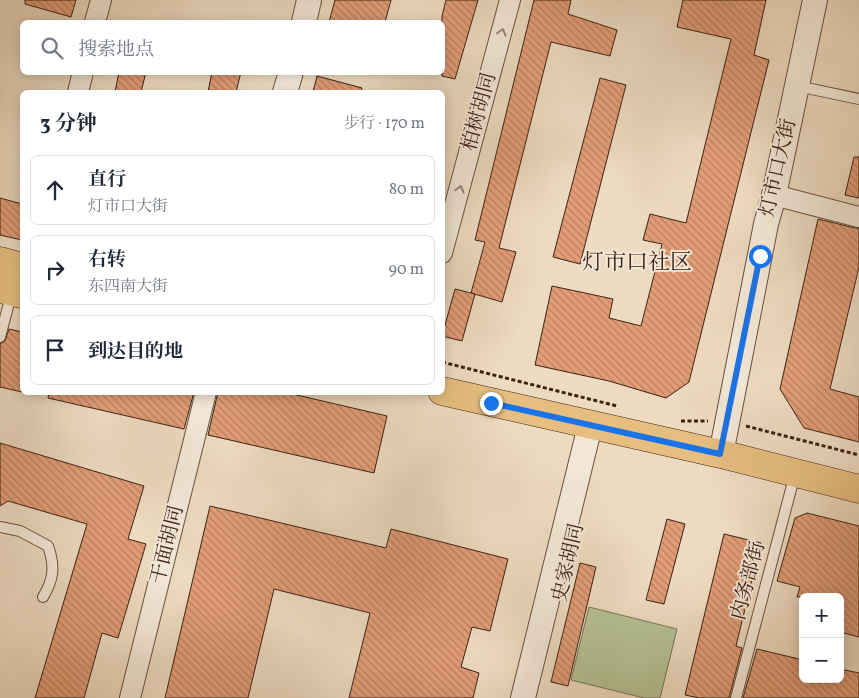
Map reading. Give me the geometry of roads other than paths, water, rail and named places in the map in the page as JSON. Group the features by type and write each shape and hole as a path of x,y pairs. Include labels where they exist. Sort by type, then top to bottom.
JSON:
{"main road":[{"path":"0,262 20,267"},
{"path":"445,393 720,454 859,489"}],"street":[{"path":"96,20 101,0"},
{"path":"304,20 309,0"},
{"name":"柏树胡同","path":"445,243 510,0"},
{"name":"灯市口大街","path":"720,454 766,224 774,195 815,0"},
{"path":"78,90 82,75"},
{"path":"286,90 289,75"},
{"path":"774,195 859,217"},
{"name":"干面胡同","path":"130,698 205,395"},
{"path":"523,698 596,427"},
{"name":"史家胡同","path":"537,698 596,427"}],"lane":[{"path":"797,86 859,99"},
{"path":"0,337 11,292"},
{"name":"内务部街","path":"736,698 795,473"},
{"path":"0,526 20,531 48,546 54,563 49,587 44,597"}],"district":[{"name":"灯市口社区","path":"637,263"}]}
